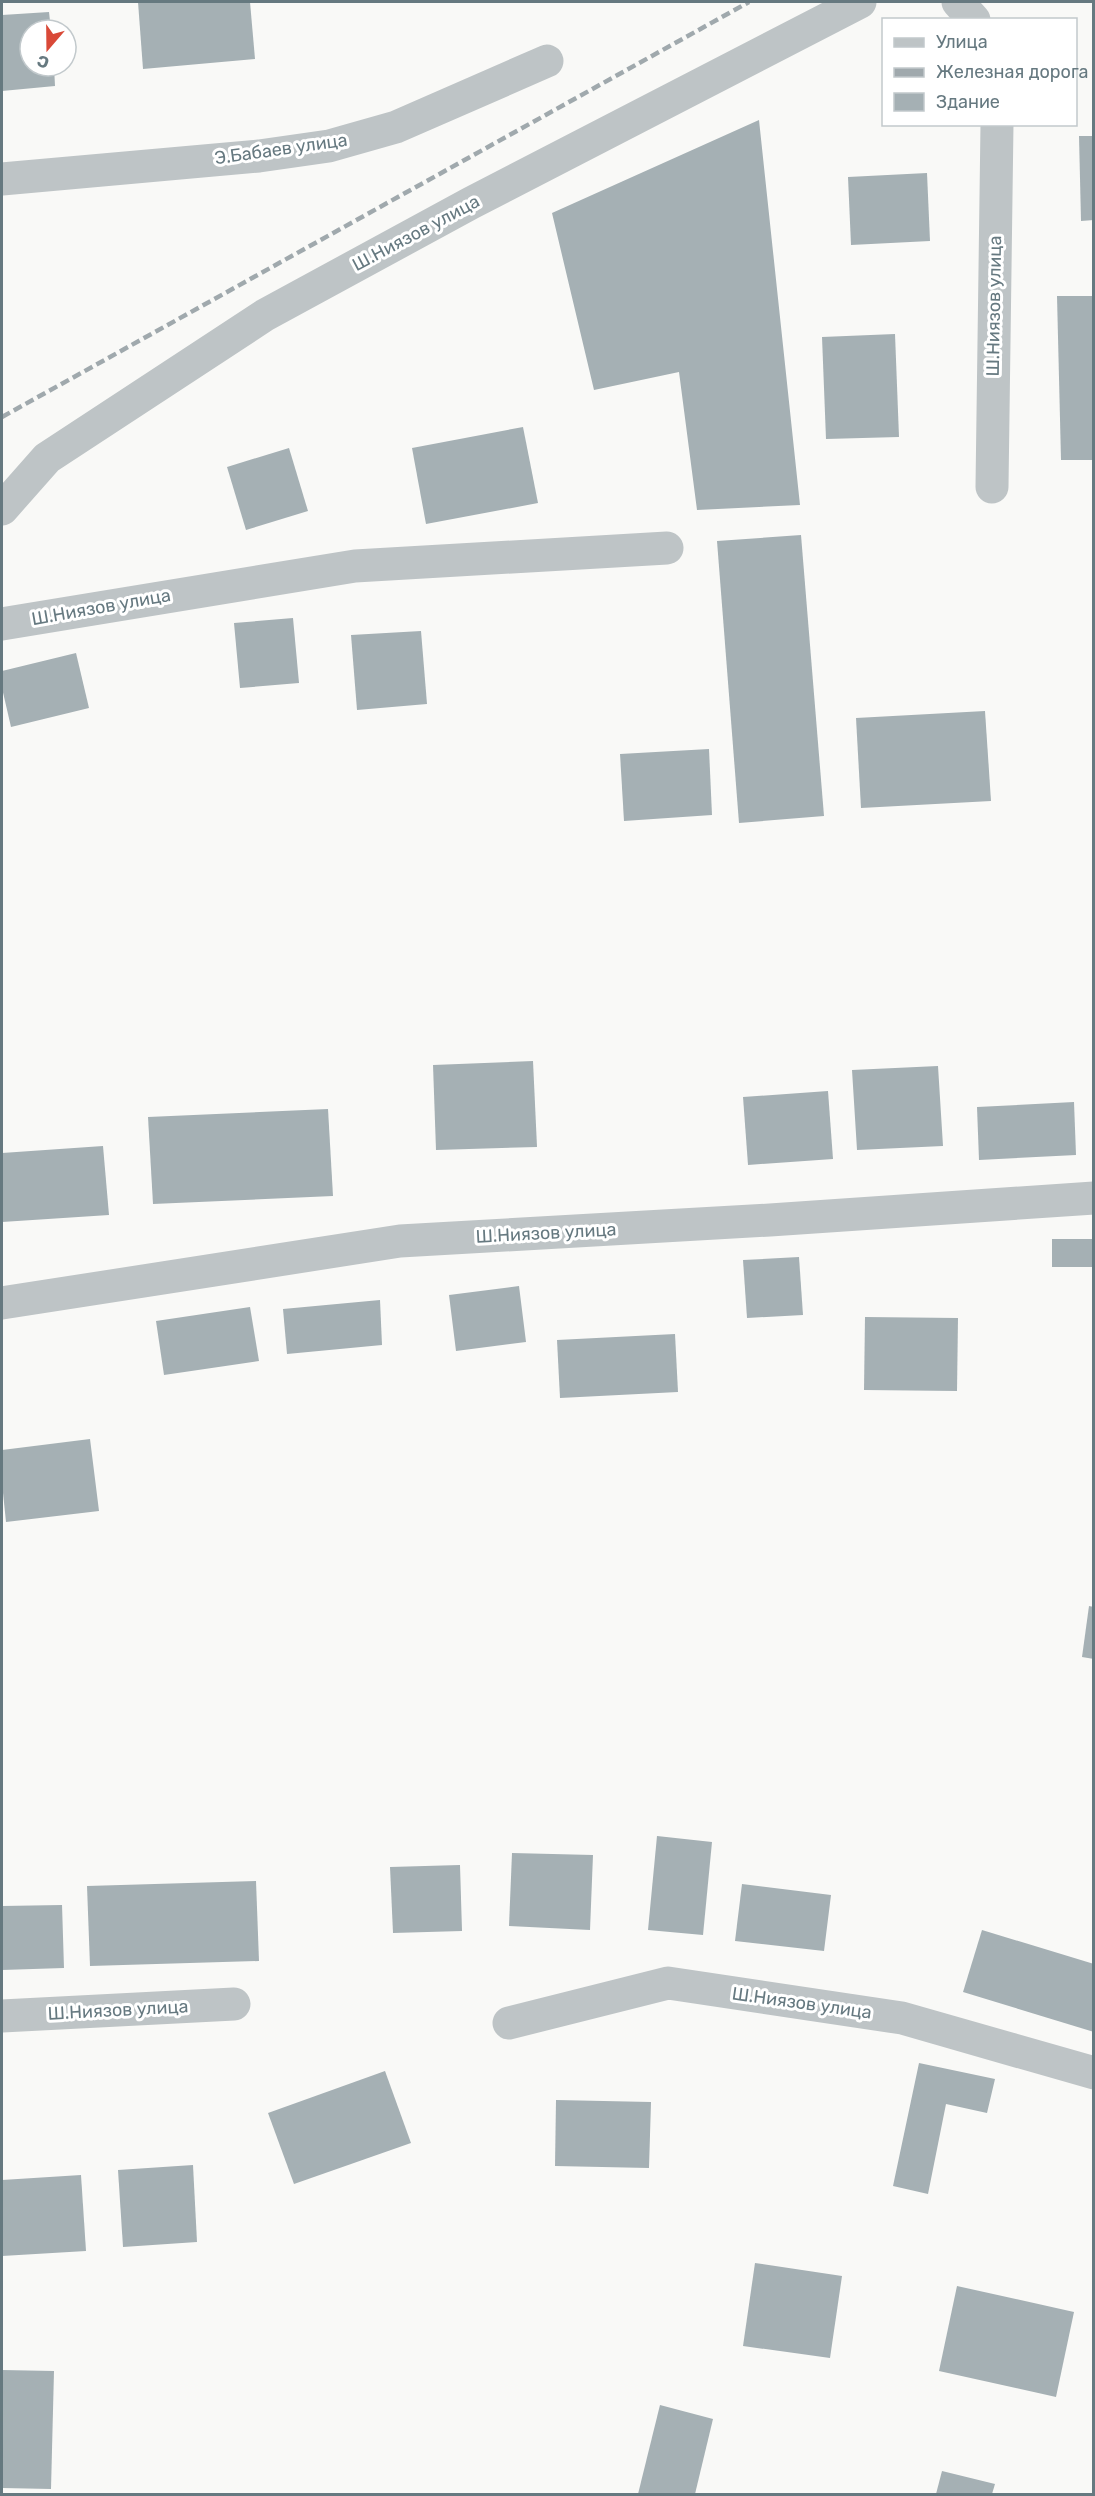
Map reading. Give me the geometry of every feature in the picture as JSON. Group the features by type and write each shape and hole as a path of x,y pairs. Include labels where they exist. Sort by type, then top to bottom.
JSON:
{"street":[{"name":"Ш.Ниязов улица","path":"2,510 47,458 265,315 471,203 860,2"},
{"path":"958,2 972,18"},
{"name":"Э.Бабаев улица","path":"2,179 259,156 329,146 396,127 547,61"},
{"name":"Ш.Ниязов улица","path":"992,487 997,126"},
{"name":"Ш.Ниязов улица","path":"2,624 355,566 667,548"},
{"name":"Ш.Ниязов улица","path":"2,1303 400,1241 770,1220 1094,1198"},
{"name":"Ш.Ниязов улица","path":"509,2023 668,1983 902,2018 1094,2073"},
{"name":"Ш.Ниязов улица","path":"2,2016 234,2004"}],"building":[{"path":"138,2 250,2 255,59 143,69"},
{"path":"49,12 50,18 18,18 18,78 55,78 55,86 2,91 2,15"},
{"path":"759,120 800,505 697,510 679,372 594,390 552,213"},
{"path":"1079,136 1094,136 1094,220 1081,221"},
{"path":"927,173 930,241 851,245 848,177"},
{"path":"1057,296 1094,296 1094,460 1061,460"},
{"path":"895,334 899,437 826,439 822,337"},
{"path":"523,427 538,503 426,524 412,448"},
{"path":"289,448 308,511 246,530 227,467"},
{"path":"801,535 824,816 739,823 717,541"},
{"path":"293,618 299,683 240,688 234,623"},
{"path":"421,631 427,704 357,710 351,635"},
{"path":"76,653 89,708 11,727 2,688 2,671"},
{"path":"985,711 991,801 861,808 856,718"},
{"path":"709,749 712,815 624,821 620,754"},
{"path":"533,1061 537,1147 436,1150 433,1065"},
{"path":"938,1066 943,1146 857,1150 852,1070"},
{"path":"828,1091 833,1159 748,1165 743,1097"},
{"path":"1074,1102 1076,1155 979,1160 977,1107"},
{"path":"328,1109 333,1196 153,1204 148,1117"},
{"path":"103,1146 109,1215 2,1222 2,1153"},
{"path":"1052,1239 1094,1239 1094,1267 1052,1267"},
{"path":"799,1257 803,1315 747,1318 743,1260"},
{"path":"519,1286 526,1342 456,1351 449,1295"},
{"path":"380,1300 382,1345 287,1354 283,1309"},
{"path":"250,1307 259,1361 164,1375 156,1321"},
{"path":"865,1317 958,1318 957,1391 864,1390"},
{"path":"675,1334 678,1392 560,1398 557,1340"},
{"path":"90,1439 99,1511 6,1522 2,1483 2,1450"},
{"path":"1089,1606 1094,1607 1094,1659 1082,1657"},
{"path":"657,1836 712,1842 703,1935 648,1930"},
{"path":"512,1853 593,1855 590,1930 509,1926"},
{"path":"460,1865 462,1931 393,1933 390,1867"},
{"path":"256,1881 259,1961 90,1966 87,1886"},
{"path":"742,1884 831,1895 824,1951 735,1941"},
{"path":"62,1905 64,1968 2,1970 2,1906"},
{"path":"982,1930 1094,1964 1094,2032 963,1992"},
{"path":"919,2063 995,2079 987,2113 946,2104 928,2194 893,2186"},
{"path":"385,2071 411,2143 294,2184 268,2113"},
{"path":"556,2100 651,2102 649,2168 555,2166"},
{"path":"193,2165 197,2242 123,2247 118,2170"},
{"path":"81,2175 86,2251 2,2256 2,2180"},
{"path":"755,2263 842,2276 830,2358 743,2346"},
{"path":"957,2286 1074,2312 1056,2397 939,2371"},
{"path":"2,2370 54,2371 51,2489 2,2488"},
{"path":"660,2405 713,2419 695,2494 638,2494"},
{"path":"942,2471 995,2484 992,2494 936,2494"}],"railway":[{"path":"2,417 749,2"}]}
